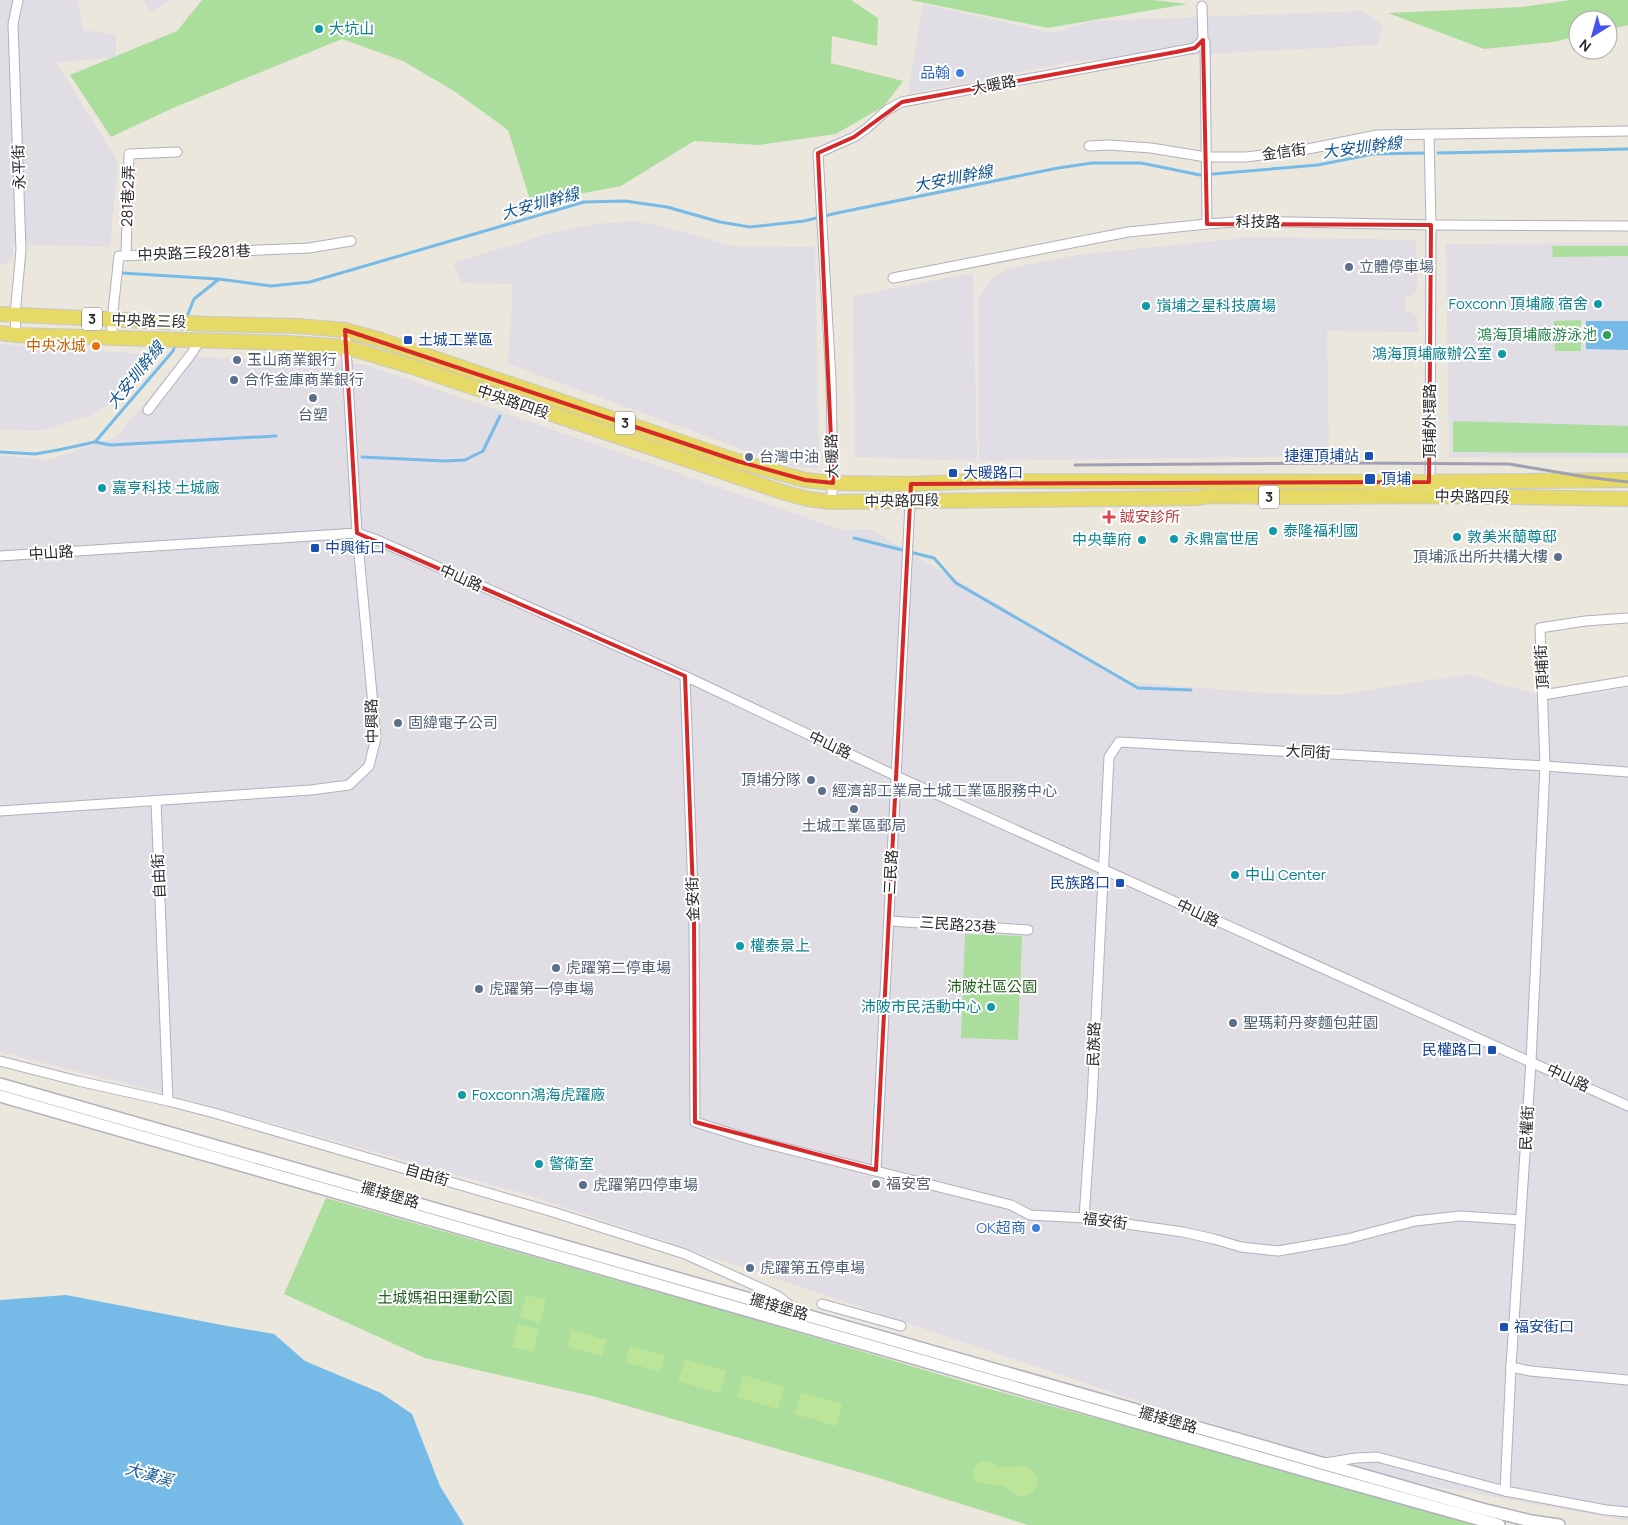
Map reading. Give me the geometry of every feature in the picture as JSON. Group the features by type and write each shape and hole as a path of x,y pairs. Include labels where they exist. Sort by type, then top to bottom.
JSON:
{"main road":[{"name":"中央路三段","path":"0,314 208,324"},
{"name":"中央路四段","path":"208,324 297,326 345,330 453,364 737,461 805,480 833,483 911,484 982,481 1429,482 1628,480"},
{"name":"中央路三段","path":"0,334 16,336 200,340"},
{"name":"中央路四段","path":"200,340 346,347 410,366 782,492 808,499 831,502 1199,498 1208,496 1302,498 1430,496 1628,499"}],"street":[{"name":"永平街","path":"16,336 15,315 21,250 13,24 18,0"},
{"path":"1202,6 1205,42 1208,224"},
{"name":"大暖路","path":"831,502 833,483 831,380 818,153 854,138 886,110 902,102 1176,52 1195,48 1204,40"},
{"name":"金信街","path":"1089,146 1109,145 1150,148 1206,157 1246,157 1303,150 1377,135 1628,131"},
{"name":"頂埔外環路","path":"1429,134 1431,225 1430,496"},
{"name":"281巷2弄","path":"126,255 129,154 177,152"},
{"name":"科技路","path":"893,278 1128,232 1247,221 1431,225 1628,226"},
{"name":"中央路三段281巷","path":"112,338 112,320 119,256 309,248 351,241"},
{"name":"中興路","path":"0,811 311,790 349,785 369,766 376,738 357,533 345,330"},
{"path":"148,410 200,340"},
{"name":"三民路","path":"876,1170 911,484"},
{"name":"中山路","path":"0,556 357,533 377,540 685,676 896,776 1628,1106"},
{"name":"頂埔街","path":"1545,766 1540,628 1586,621 1628,618"},
{"name":"金安街","path":"685,676 694,920 694,1122"},
{"path":"1543,695 1628,681"},
{"name":"大同街","path":"1103,869 1109,756 1119,742 1628,772"},
{"name":"民權街","path":"1505,1491 1531,1061 1545,766"},
{"name":"自由街","path":"156,801 168,1101"},
{"name":"民族路","path":"1084,1218 1092,1101 1103,869"},
{"name":"三民路23巷","path":"889,921 1028,930"},
{"name":"自由街","path":"0,1061 214,1113 553,1212 685,1254 778,1296 799,1313"},
{"name":"擺接堡路","path":"0,1084 1047,1386 1482,1509 1531,1521 1559,1525"},
{"name":"擺接堡路","path":"0,1096 1499,1525"},
{"name":"福安街","path":"694,1122 752,1140 1011,1204 1030,1214 1084,1218 1183,1232 1214,1238 1241,1247 1284,1251 1347,1239 1415,1221 1460,1216 1521,1220"},
{"path":"822,1304 901,1326"},
{"path":"1511,1367 1530,1372 1628,1380"},
{"path":"1320,1475 1324,1464 1356,1458 1377,1457 1505,1491 1606,1510 1628,1512"}],"highlighted area":[{"path":"1203,40 1207,224 1431,225 1429,482 911,484 876,1170 695,1122 694,920 685,676 357,533 345,330 737,461 805,480 833,483 818,153 854,137 902,102 1176,52 1195,48"}],"shaded area":[{"path":"0,0 78,0 83,30 116,35 116,58 56,62 118,162 110,247 13,245 13,261 0,265"},
{"path":"144,0 171,0 150,13"},
{"path":"923,4 1053,33 1092,21 1362,11 1383,25 1378,45 1076,61 908,94"},
{"path":"633,221 665,227 733,246 815,247 819,469 789,466 508,364 513,284 462,283 453,263 547,234 595,224"},
{"name":"嵿埔之星科技廣場","path":"1251,237 1416,240 1417,292 1412,296 1405,297 1405,311 1412,312 1417,316 1418,332 1327,331 1329,456 979,461 978,299 992,278 1006,269 1078,255"},
{"path":"1628,243 1628,458 1449,457 1446,244"},
{"path":"973,273 977,461 855,457 853,296"},
{"path":"0,344 145,354 108,405 89,416 40,431 0,430"},
{"path":"183,356 364,364 842,530 870,529 1130,682 1264,693 1339,695 1468,674 1551,699 1628,688 1628,1520 1406,1481 1150,1405 522,1193 179,1097 0,1052 0,455 48,460 116,438"}],"green space":[{"path":"202,0 851,0 878,18 877,46 832,36 831,63 903,81 884,106 836,134 759,145 694,141 621,186 531,203 508,130 454,91 403,61 342,39 173,108 111,137 70,75 177,31"},
{"path":"910,0 1153,0 1187,4 1048,28"},
{"path":"1571,0 1628,0 1628,25 1618,28 1618,10 1568,10 1568,38 1553,42 1484,49 1388,13 1523,7"},
{"path":"1552,246 1628,246 1628,256 1553,257"},
{"path":"1581,320 1581,351 1555,351 1554,321"},
{"path":"1453,421 1628,426 1628,453 1453,452"},
{"name":"沛陂社區公園","path":"965,934 1022,936 1018,1040 961,1038"},
{"name":"土城媽祖田運動公園","path":"326,1198 756,1320 975,1385 1485,1525 1028,1525 869,1475 596,1397 425,1358 284,1294"},
{"path":"526,1295 546,1300 540,1323 520,1317"},
{"path":"518,1324 539,1330 533,1352 512,1347"},
{"path":"572,1330 607,1340 602,1356 567,1346"},
{"path":"630,1346 665,1356 660,1372 625,1362"},
{"path":"685,1359 726,1371 720,1393 678,1381"},
{"path":"743,1375 784,1387 778,1409 737,1397"},
{"path":"801,1392 842,1404 836,1426 795,1414"},
{"path":"984,1461 1002,1467 1023,1466 1031,1469 1037,1477 1036,1488 1029,1494 1021,1496 1004,1486 976,1482 973,1478 973,1473 976,1465"}],"water":[{"name":"鴻海頂埔廠游泳池","path":"1586,321 1628,321 1628,350 1586,349"},
{"name":"大漢溪","path":"66,1295 274,1334 305,1361 381,1393 412,1414 440,1486 464,1525 0,1525 0,1300"}],"waterway":[{"name":"大安圳幹線","path":"1438,153 1628,149"},
{"name":"大安圳幹線","path":"1213,174 1318,165 1373,154 1425,153"},
{"name":"大安圳幹線","path":"186,319 194,299 219,279 271,286 310,282 584,202 625,201 667,207 720,222 750,227 804,221 1058,168 1092,163 1141,163 1200,175"},
{"path":"122,273 218,279"},
{"name":"大安圳幹線","path":"0,452 35,454 95,442 173,351 176,343"},
{"path":"362,457 445,461 465,460 483,451 500,416"},
{"path":"95,442 111,445 276,436"},
{"path":"854,538 934,558 956,583 1138,688 1191,690"}],"railway":[{"path":"1075,465 1509,464 1628,482"}],"place":[{"name":"大坑山","path":"319,29"},
{"name":"品翰","path":"960,73"},
{"name":"立體停車場","path":"1349,267"},
{"name":"Foxconn 頂埔廠 宿舍","path":"1598,304"},
{"name":"嵿埔之星科技廣場","path":"1146,306"},
{"name":"鴻海頂埔廠游泳池","path":"1607,335"},
{"name":"土城工業區","path":"408,340"},
{"name":"中央冰城","path":"96,346"},
{"name":"鴻海頂埔廠辦公室","path":"1502,354"},
{"name":"玉山商業銀行","path":"237,360"},
{"name":"合作金庫商業銀行","path":"234,380"},
{"name":"台塑","path":"313,398"},
{"name":"捷運頂埔站","path":"1369,456"},
{"name":"台灣中油","path":"749,457"},
{"name":"大暖路口","path":"953,473"},
{"name":"頂埔","path":"1370,479"},
{"name":"嘉亨科技 土城廠","path":"102,488"},
{"name":"誠安診所","path":"1109,517"},
{"name":"泰隆福利國","path":"1273,531"},
{"name":"敦美米蘭尊邸","path":"1457,537"},
{"name":"永鼎富世居","path":"1174,539"},
{"name":"中央華府","path":"1142,540"},
{"name":"中興街口","path":"315,548"},
{"name":"頂埔派出所共構大樓","path":"1558,557"},
{"name":"固緯電子公司","path":"398,723"},
{"name":"頂埔分隊","path":"811,780"},
{"name":"經濟部工業局土城工業區服務中心","path":"822,791"},
{"name":"土城工業區郵局","path":"854,809"},
{"name":"中山 Center","path":"1235,875"},
{"name":"民族路口","path":"1120,883"},
{"name":"權泰景上","path":"740,946"},
{"name":"虎躍第二停車場","path":"556,968"},
{"name":"虎躍第一停車場","path":"479,989"},
{"name":"沛陂市民活動中心","path":"991,1007"},
{"name":"聖瑪莉丹麥麵包莊園","path":"1233,1023"},
{"name":"民權路口","path":"1492,1050"},
{"name":"Foxconn鴻海虎躍廠","path":"462,1095"},
{"name":"警衛室","path":"539,1164"},
{"name":"福安宮","path":"876,1184"},
{"name":"虎躍第四停車場","path":"583,1185"},
{"name":"OK超商","path":"1036,1228"},
{"name":"虎躍第五停車場","path":"750,1268"},
{"name":"福安街口","path":"1504,1327"}]}
